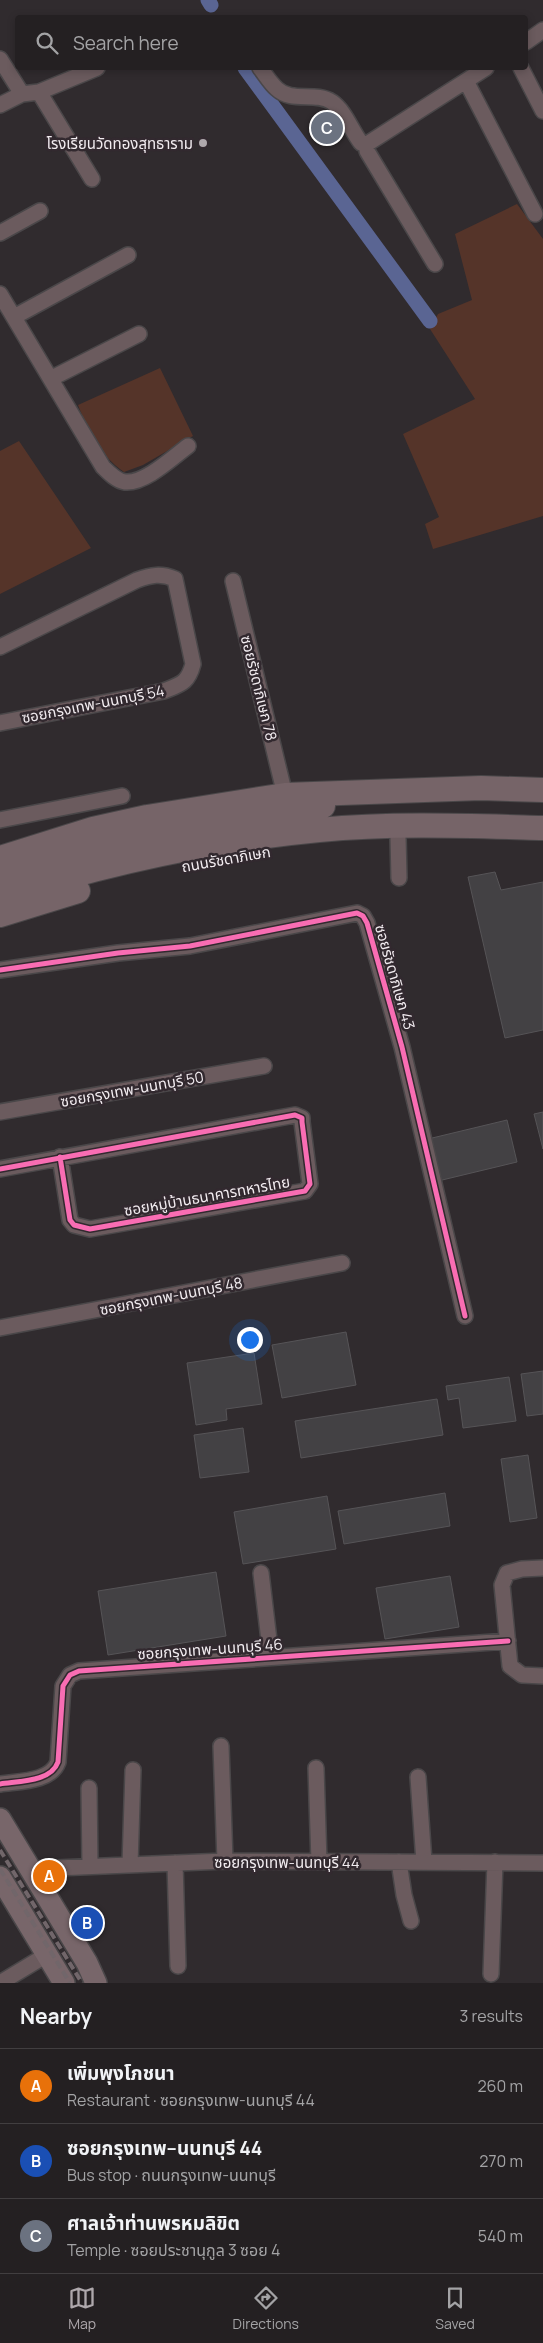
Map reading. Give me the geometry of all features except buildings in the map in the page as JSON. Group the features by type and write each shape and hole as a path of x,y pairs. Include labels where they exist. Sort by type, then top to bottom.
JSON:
{"main road":[{"name":"ถนนรัชดาภิเษก","path":"0,858 92,829 147,817 285,795 481,788 543,790"},
{"name":"ถนนรัชดาภิเษก","path":"0,897 89,872 190,839 378,792"},
{"name":"ถนนรัชดาภิเษก","path":"0,879 89,853 190,839 381,827 543,828"},
{"name":"ถนนรัชดาภิเษก","path":"0,915 70,893 200,862 285,849 398,838 456,827"},
{"path":"0,1819 32,1869 96,1983"},
{"path":"0,1878 64,1983"},
{"path":"36,1936 44,1922 51,1920 62,1921"}],"street":[{"path":"528,41 543,30"},
{"path":"0,59 22,94"},
{"path":"0,105 22,94 39,92 92,70"},
{"path":"262,70 278,90 291,96 322,98 332,102 340,110 360,143 367,144 483,70"},
{"path":"521,70 543,111"},
{"path":"466,80 535,214"},
{"path":"39,92 92,179"},
{"path":"367,144 367,151 435,264"},
{"path":"0,233 40,211"},
{"path":"14,317 128,255"},
{"path":"0,294 52,378 103,467 124,482 140,480 188,446"},
{"path":"52,378 139,334"},
{"name":"ซอยกรุงเทพ-นนทบุรี 54","path":"0,647 137,580 154,574 165,575 175,579 193,664 190,676 180,685 164,691 0,723"},
{"name":"ซอยรัชดาภิเษก 78","path":"233,581 285,795"},
{"path":"0,820 122,796"},
{"path":"398,838 399,878"},
{"name":"ซอยรัชดาภิเษก 43","path":"0,970 100,955 190,946 357,914 363,916 367,923 402,1047 465,1316"},
{"name":"ซอยกรุงเทพ-นนทบุรี 50","path":"0,1112 264,1066"},
{"name":"ซอยหมู่บ้านธนาคารทหารไทย","path":"0,1169 60,1157 295,1115 302,1118 310,1184 305,1191 90,1229 74,1225 70,1220 60,1157"},
{"name":"ซอยกรุงเทพ-นนทบุรี 48","path":"0,1328 342,1263"},
{"path":"543,1568 522,1569 508,1573 502,1585 510,1666 522,1675 543,1676"},
{"path":"261,1573 272,1657"},
{"name":"ซอยกรุงเทพ-นนทบุรี 46","path":"0,1784 46,1776 56,1769 62,1686 70,1675 79,1670 508,1641"},
{"path":"221,1746 224,1862"},
{"path":"316,1768 319,1862"},
{"path":"130,1865 133,1770"},
{"path":"418,1777 424,1862"},
{"path":"89,1788 90,1866"},
{"name":"ซอยกรุงเทพ-นนทบุรี 44","path":"32,1869 224,1862 543,1863"},
{"path":"399,1862 411,1921"},
{"path":"491,1974 495,1862"},
{"path":"175,1863 178,1966"},
{"path":"0,1983 48,1954"}],"shaded area":[{"path":"517,204 543,239 543,516 433,549 425,524 439,517 403,434 475,399 430,329 438,314 472,300 455,234"},
{"path":"160,368 193,436 143,465 124,472 108,458 96,443 78,405"},
{"path":"19,441 91,548 0,594 0,451"}],"waterway":[{"path":"208,0 211,5"},
{"path":"246,70 430,321"}],"railway":[{"path":"0,1850 82,1983"},
{"path":"0,1869 70,1983"}],"cycle path":[{"path":"0,970 118,953 190,946 357,913 363,916 367,923 402,1047 465,1316"},
{"path":"0,1169 295,1115 302,1118 310,1184 305,1191 90,1229 74,1225 70,1220 60,1157"},
{"path":"0,1784 42,1777 54,1769 58,1762 63,1686 70,1675 79,1671 508,1641"}],"place":[{"name":"ศาลเจ้าท่านพรหมลิขิต","path":"327,128"},
{"name":"โรงเรียนวัดทองสุทธาราม","path":"203,143"},
{"name":"เพิ่มพุงโภชนา","path":"49,1876"},
{"name":"ซอยกรุงเทพ–นนทบุรี 44","path":"87,1923"}]}
